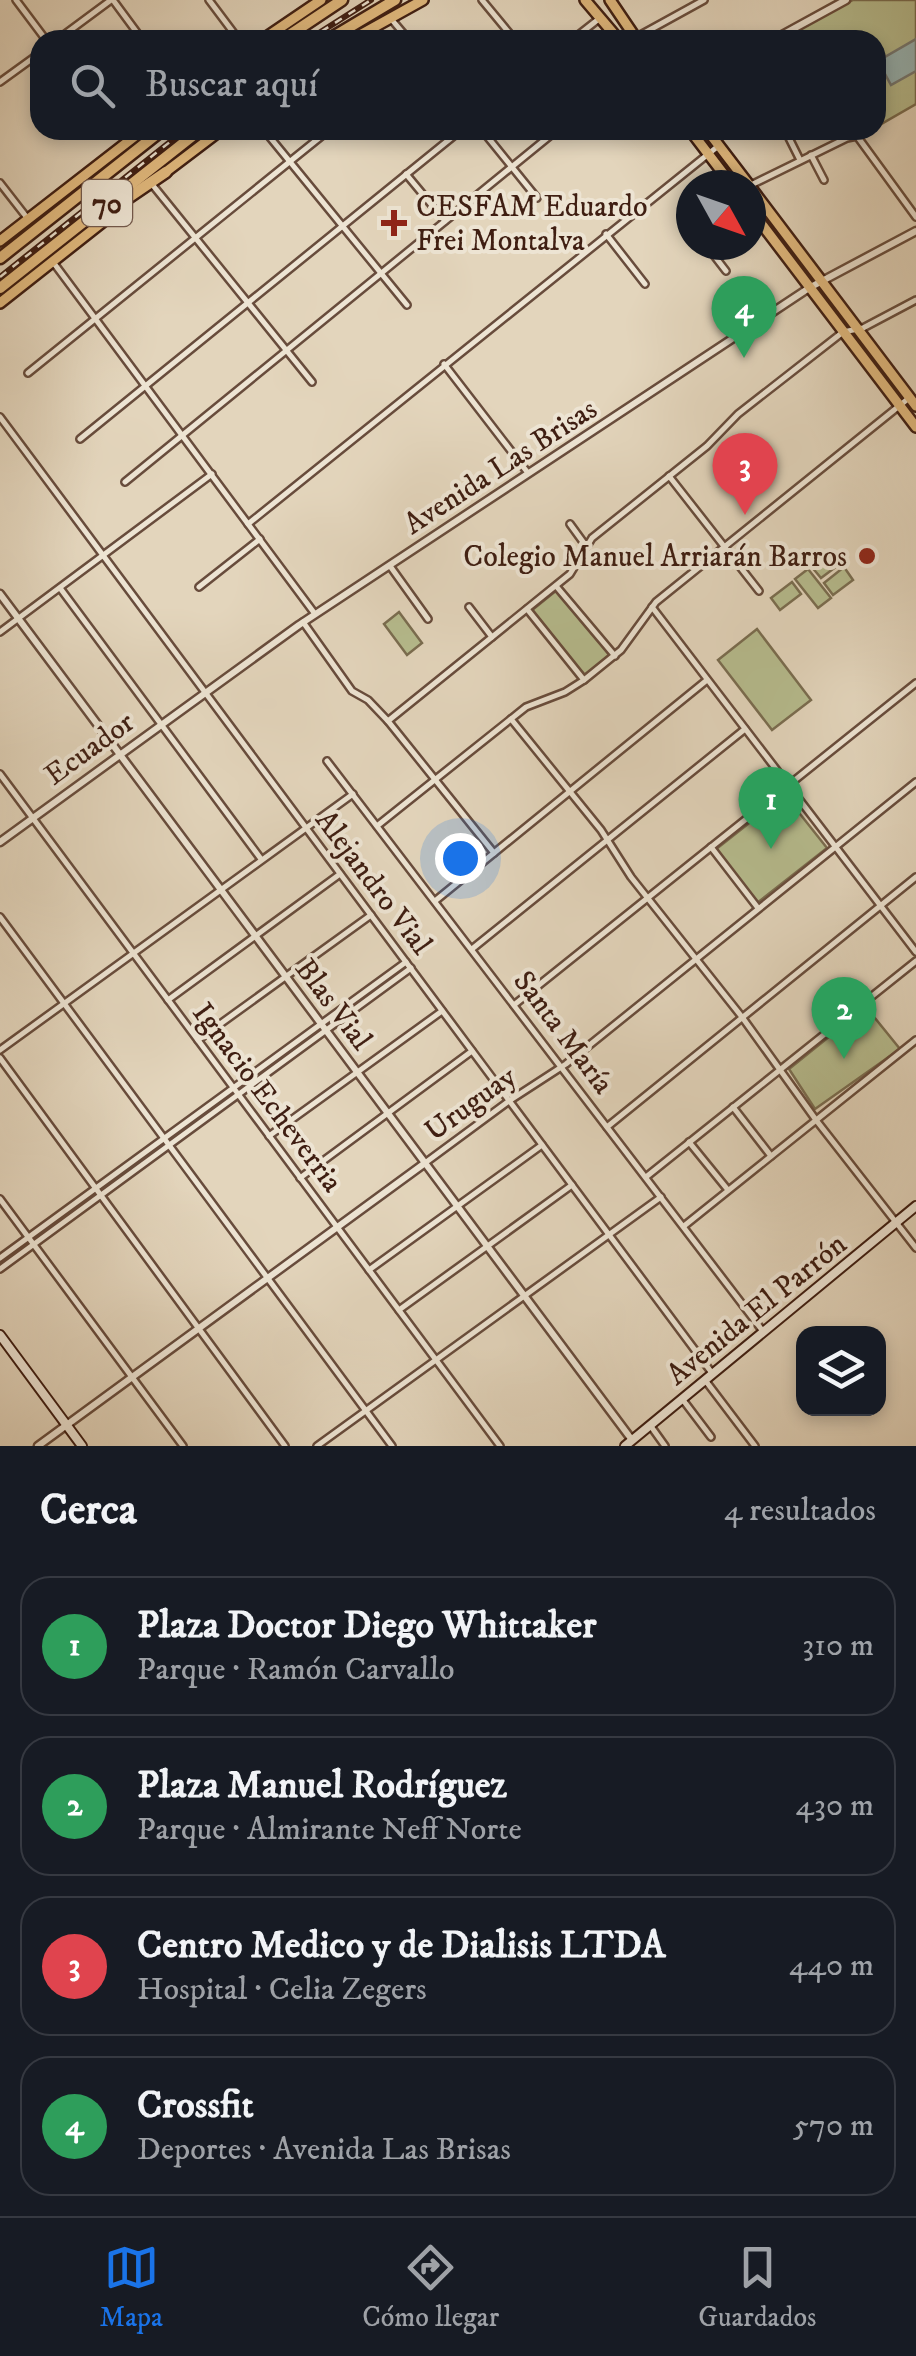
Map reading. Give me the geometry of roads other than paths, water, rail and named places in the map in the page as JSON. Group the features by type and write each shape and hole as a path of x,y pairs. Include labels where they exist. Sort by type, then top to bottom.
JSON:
{"highway":[{"path":"297,30 342,0"},
{"path":"345,30 395,0"},
{"name":"70","path":"0,258 149,140"},
{"name":"70","path":"0,288 187,140"},
{"path":"15,276 166,172"}],"main road":[{"path":"277,30 321,0"},
{"path":"369,30 422,0"},
{"path":"586,0 610,30"},
{"path":"610,0 630,30"},
{"path":"0,241 131,140"},
{"path":"0,303 207,140"},
{"path":"698,140 720,170"},
{"path":"714,140 738,170"},
{"path":"766,208 913,402"},
{"path":"766,234 916,427"},
{"name":"Avenida El Parrón","path":"628,1443 916,1206"},
{"path":"0,1335 82,1446"}],"street":[{"path":"16,0 38,30"},
{"path":"71,30 112,0 134,30"},
{"path":"209,0 231,30"},
{"path":"482,0 506,30"},
{"path":"652,30 704,0"},
{"path":"791,30 846,0"},
{"path":"390,18 400,30"},
{"path":"585,30 600,18"},
{"path":"0,82 30,60"},
{"path":"272,140 407,306"},
{"path":"28,374 317,140"},
{"path":"80,439 448,140"},
{"path":"490,140 536,198"},
{"path":"125,482 545,140"},
{"path":"790,140 800,160"},
{"path":"766,178 842,140"},
{"path":"862,140 916,217"},
{"path":"248,524 719,146"},
{"path":"812,155 824,180"},
{"path":"406,174 444,221"},
{"path":"0,182 28,220"},
{"path":"152,183 312,382"},
{"name":"Avenida Las Brisas","path":"204,691 809,288 916,230"},
{"path":"606,234 645,284"},
{"path":"717,260 726,272"},
{"path":"53,262 316,614"},
{"path":"388,721 556,586 577,566 586,546 707,446 738,414 843,332 859,330 916,300"},
{"path":"444,364 529,474"},
{"path":"378,826 511,718 531,704 565,692 615,656 652,606 899,406 913,402"},
{"name":"Alejandro Vial","path":"0,417 609,1235 755,1446"},
{"path":"0,632 212,474"},
{"path":"669,476 759,591"},
{"path":"570,524 586,546"},
{"path":"199,588 260,540"},
{"path":"390,566 428,619"},
{"path":"556,586 615,656"},
{"path":"60,588 261,859"},
{"name":"Blas Vial","path":"0,594 458,1206 628,1443"},
{"path":"652,606 916,952"},
{"path":"469,607 492,637"},
{"path":"527,609 584,680"},
{"path":"304,622 352,691 368,700 388,721 494,852"},
{"path":"435,901 707,680"},
{"path":"514,1005 913,685 916,696"},
{"name":"Ecuador","path":"0,842 204,691"},
{"path":"511,718 608,839 648,898 916,1248"},
{"path":"472,949 744,728"},
{"name":"Santa María","path":"327,760 764,1332"},
{"name":"Ignacio Echeverria","path":"0,774 500,1446"},
{"name":"Uruguay","path":"38,1446 509,1100 562,1067 916,782"},
{"path":"0,1050 353,794"},
{"path":"711,847 759,909"},
{"path":"168,1000 340,874"},
{"path":"607,1126 916,877"},
{"path":"198,1040 371,915"},
{"path":"0,917 392,1446"},
{"path":"646,1177 916,961"},
{"path":"0,1269 101,1195 233,1088 408,965"},
{"path":"269,1136 442,1010"},
{"path":"0,1258 96,1188 238,1094 323,1027"},
{"path":"684,1226 916,1040"},
{"path":"300,1178 472,1051"},
{"path":"0,1058 285,1446"},
{"path":"733,1108 772,1156"},
{"path":"689,1142 728,1190"},
{"path":"369,1270 542,1145"},
{"path":"399,1310 572,1185"},
{"path":"317,1446 661,1197"},
{"path":"0,1199 184,1446"},
{"path":"682,1399 711,1437"},
{"path":"650,1426 665,1446"}],"water":[{"path":"916,39 916,71 891,85 886,76 886,56"}],"railway":[{"path":"324,30 371,0"},
{"path":"0,277 172,140"}],"place":[{"name":"CESFAM Eduardo Frei Montalva","path":"394,223"},
{"name":"Crossfit","path":"744,358"},
{"name":"Centro Medico y de Dialisis LTDA","path":"745,515"},
{"name":"Colegio Manuel Arriarán Barros","path":"867,556"},
{"name":"Plaza Doctor Diego Whittaker","path":"771,849"},
{"name":"Plaza Manuel Rodríguez","path":"844,1059"}]}
